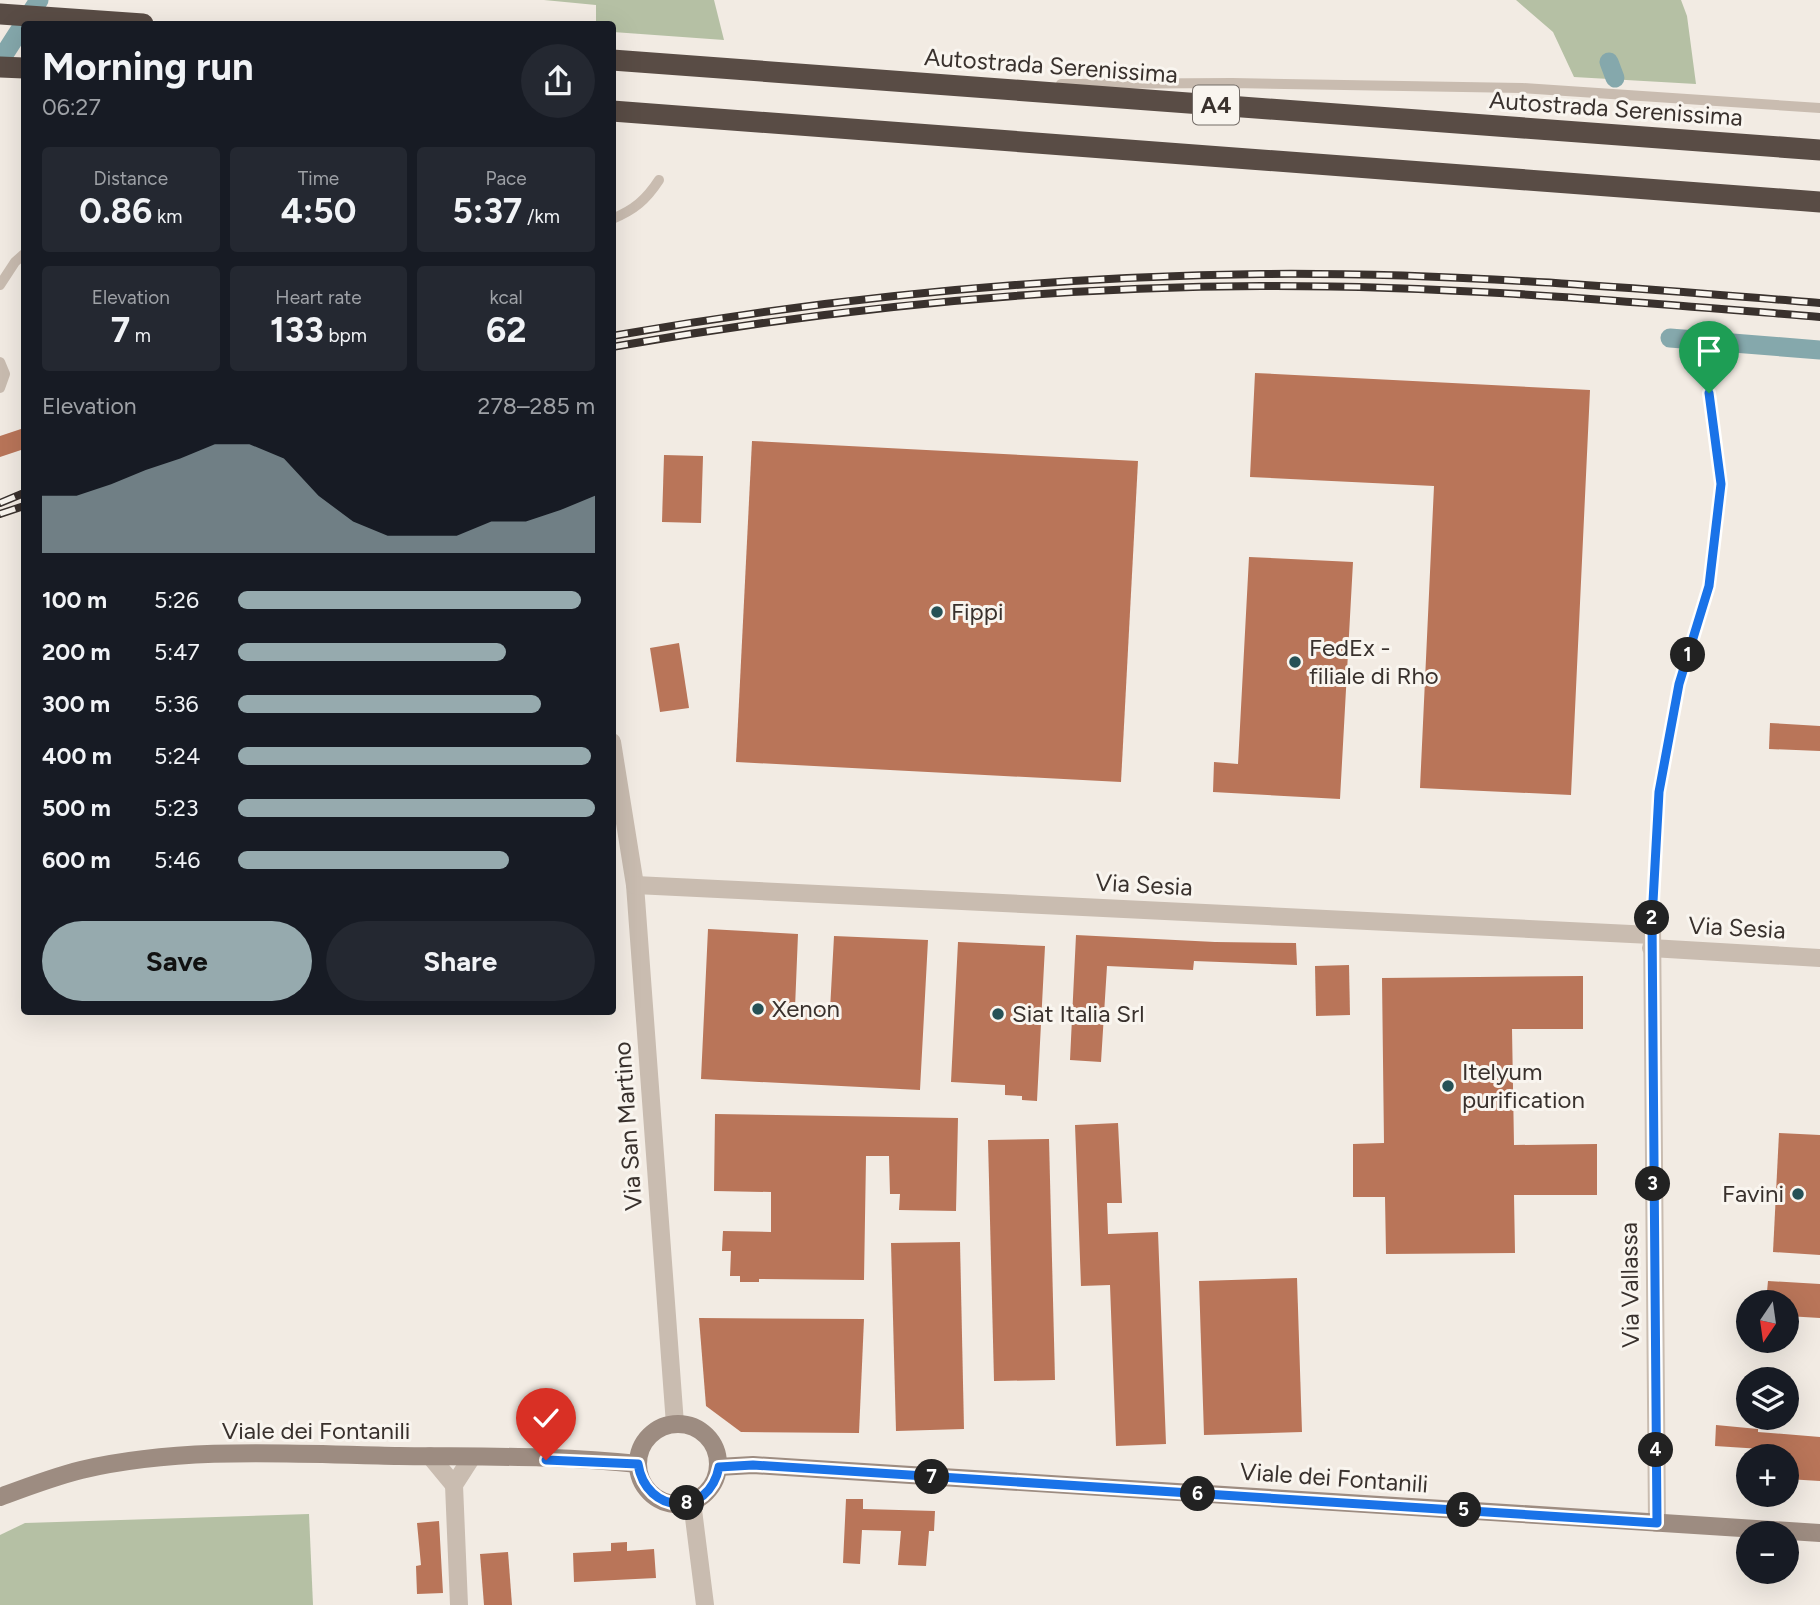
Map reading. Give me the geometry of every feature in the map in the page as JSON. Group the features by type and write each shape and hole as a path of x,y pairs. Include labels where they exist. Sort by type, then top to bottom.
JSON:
{"highway":[{"path":"0,14 102,21"},
{"name":"Autostrada Serenissima","path":"616,60 1820,150"},
{"path":"0,67 21,68"},
{"name":"A4","path":"616,111 1820,202"}],"main road":[{"path":"675,1424 687,1425 707,1435 713,1444 719,1467 713,1485 692,1502 670,1503 660,1500 644,1485 638,1464 640,1451 647,1438 664,1426 675,1424"},
{"name":"Viale dei Fontanili","path":"0,1497 80,1470 190,1454 430,1456 638,1464"},
{"name":"Viale dei Fontanili","path":"719,1467 753,1465 1820,1533"}],"street":[{"name":"Via San Martino","path":"616,767 635,885 675,1424"},
{"name":"Via Sesia","path":"635,885 1651,934 1820,958"},
{"name":"Via Vallassa","path":"1651,934 1657,1523"},
{"path":"430,1456 454,1485"},
{"path":"459,1605 454,1485 471,1457"},
{"path":"692,1502 705,1605"}],"lane":[{"path":"947,84 1232,83 1522,88 1820,108"},
{"path":"616,217 632,211 643,202 659,180"},
{"path":"0,285 21,257"},
{"path":"0,362 5,374 0,388"},
{"path":"1651,934 1659,792 1679,684 1709,586 1721,484 1709,393"}],"green space":[{"path":"544,0 714,0 724,40 616,32 616,21 596,21 596,5"},
{"path":"1516,0 1681,0 1687,16 1696,84 1574,77 1553,32"},
{"path":"309,1514 313,1605 0,1605 0,1535 25,1523"}],"building":[{"path":"1255,373 1590,390 1571,795 1420,788 1434,486 1250,477"},
{"path":"21,429 21,450 0,457 0,436"},
{"name":"Fippi","path":"752,441 1138,461 1121,782 736,762"},
{"path":"664,455 703,456 701,523 662,522"},
{"name":"FedEx - filiale di Rho","path":"1249,557 1353,562 1340,799 1213,792 1214,762 1238,764"},
{"path":"679,643 689,708 660,712 650,648"},
{"path":"1770,723 1820,726 1820,751 1769,749"},
{"name":"Xenon","path":"708,929 798,934 795,1008 830,1010 834,936 928,940 920,1090 701,1079"},
{"path":"1076,935 1296,943 1297,965 1194,961 1193,970 1107,966 1101,1062 1070,1060"},
{"name":"Siat Italia Srl","path":"958,942 1045,946 1037,1101 1022,1100 1022,1096 1005,1095 1005,1085 951,1082"},
{"path":"1349,965 1350,1015 1316,1016 1315,966"},
{"name":"Itelyum purification","path":"1583,976 1583,1029 1512,1029 1514,1145 1597,1144 1597,1195 1514,1195 1515,1253 1386,1254 1385,1197 1353,1197 1353,1144 1384,1143 1382,978"},
{"path":"715,1114 958,1118 956,1211 899,1210 900,1194 890,1194 889,1156 866,1156 864,1280 759,1279 759,1282 740,1282 740,1276 730,1276 731,1251 722,1251 723,1231 771,1232 771,1192 714,1191"},
{"path":"1118,1123 1122,1203 1107,1203 1108,1234 1158,1232 1166,1444 1116,1446 1110,1285 1081,1286 1075,1125"},
{"name":"Favini","path":"1779,1133 1820,1135 1820,1255 1773,1252"},
{"path":"1049,1139 1055,1380 994,1381 988,1140"},
{"path":"960,1242 964,1429 896,1431 891,1243"},
{"path":"1297,1278 1302,1432 1204,1435 1199,1281"},
{"path":"1768,1281 1820,1284 1820,1318 1799,1317 1799,1290 1767,1290"},
{"path":"699,1318 864,1319 859,1433 741,1432 706,1406"},
{"path":"1716,1425 1736,1427 1736,1430 1820,1437 1820,1481 1799,1480 1799,1444 1715,1446"},
{"path":"846,1499 863,1499 863,1509 935,1511 934,1531 929,1531 926,1566 898,1565 901,1531 862,1530 860,1564 843,1563"},
{"path":"439,1521 443,1593 417,1594 416,1566 421,1565 417,1523"},
{"path":"627,1542 627,1551 654,1549 656,1578 574,1582 573,1553 611,1551 611,1543"},
{"path":"508,1552 512,1605 484,1605 480,1554"}],"waterway":[{"path":"26,21 39,0"},
{"path":"0,61 21,28"},
{"path":"1609,62 1615,78"},
{"path":"1670,338 1820,350"}],"railway":[{"path":"616,335 854,300 1016,285 1179,276 1330,274 1470,278 1820,303"},
{"path":"616,346 854,311 1017,296 1179,287 1331,286 1471,291 1820,317"},
{"path":"0,503 21,494"},
{"path":"0,514 21,507"}],"place":[{"name":"Fippi","path":"937,612"},
{"name":"FedEx - filiale di Rho","path":"1295,662"},
{"name":"Xenon","path":"758,1009"},
{"name":"Siat Italia Srl","path":"998,1014"},
{"name":"Itelyum purification","path":"1448,1086"},
{"name":"Favini","path":"1798,1194"}],"route":[{"path":"546,1460 638,1464 639,1475 651,1493 660,1500 681,1504 692,1502 707,1492 713,1485 719,1467 753,1465 1657,1523 1652,920 1659,792 1679,684 1709,586 1721,484 1709,393"}]}
